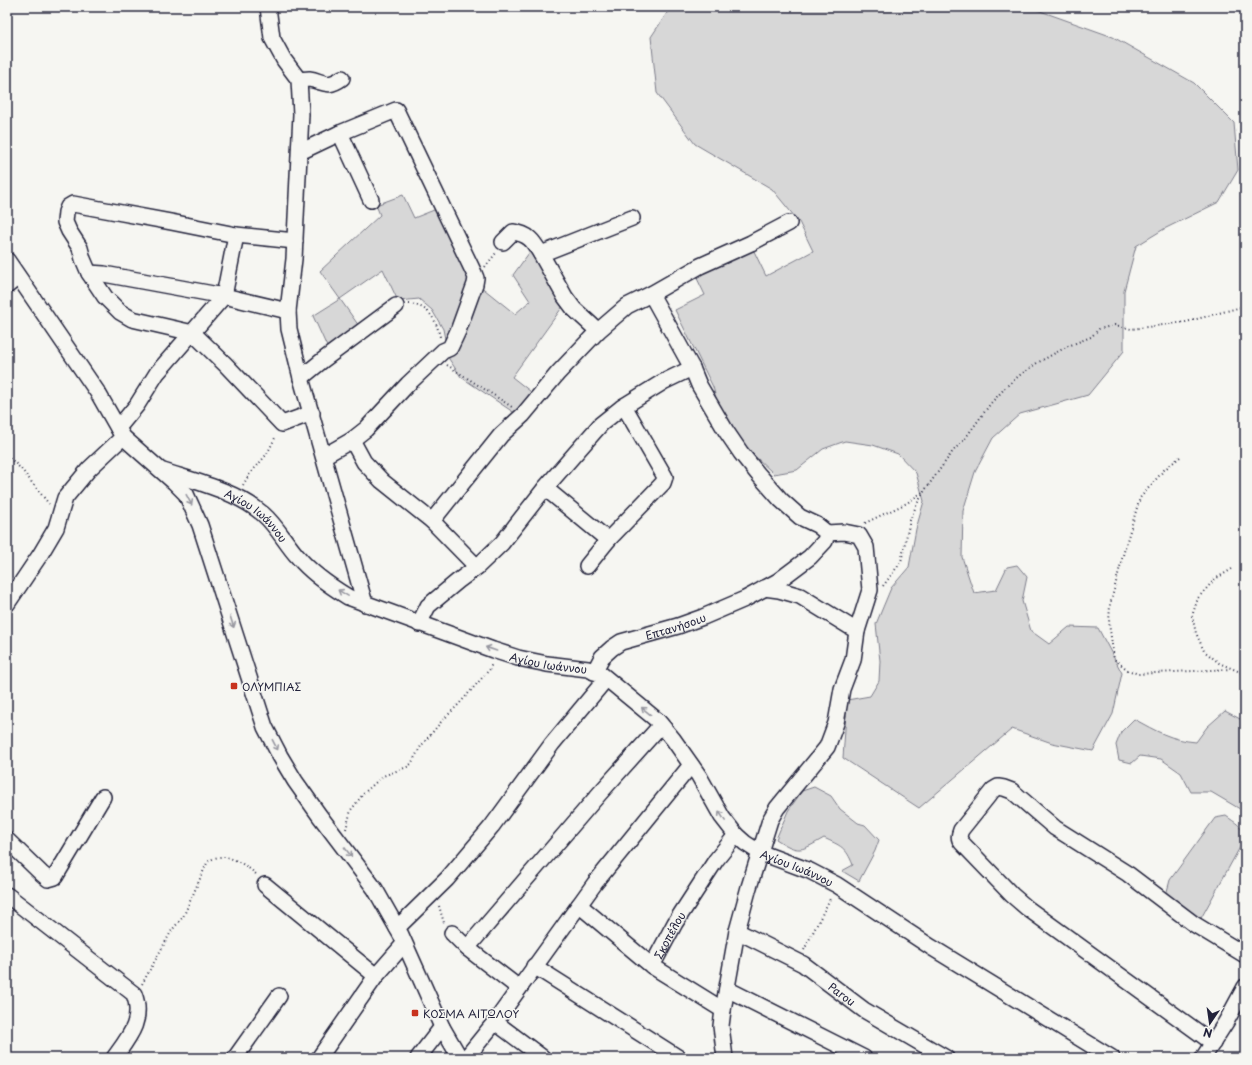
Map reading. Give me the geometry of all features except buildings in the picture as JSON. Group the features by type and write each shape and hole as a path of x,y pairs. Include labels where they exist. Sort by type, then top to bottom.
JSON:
{"street":[{"path":"268,7 272,38 284,60 299,80 301,114 300,152 293,281 288,311 289,330 301,378 365,604"},
{"path":"299,80 309,79 329,84 342,78"},
{"path":"300,152 340,133 396,110 419,160 445,209 476,278 458,331 450,348 443,351 408,384 380,416 366,429 352,440 324,456"},
{"path":"340,133 371,200"},
{"path":"295,241 236,235 73,204 68,207 66,212 65,222 80,248 83,259 90,273 105,297 120,312 132,319 193,333 225,364 282,424 312,413"},
{"path":"541,254 632,218"},
{"path":"432,521 501,435 523,415 558,373 598,331 627,306 700,266 751,243 789,223"},
{"path":"503,242 513,232 522,234 533,240 565,297 574,309 598,331"},
{"path":"7,604 56,528 65,498 121,432 157,374 224,296 236,235"},
{"name":"Αγίου Ιωάννου","path":"7,260 13,281 98,393 121,432 138,451 163,471 210,486 237,497 249,504 265,515 298,557 328,585 348,597 493,650 532,661 588,669 600,675 661,725 691,765 722,818 736,835 745,843 759,852 810,871 837,885 931,947 1112,1058"},
{"path":"90,273 104,274 224,296 288,311"},
{"path":"651,294 692,368 698,385 726,431 758,474 781,500 800,517 817,525 827,533 844,532 859,535 866,547 870,590 857,631 853,660 842,689 836,724 827,747 777,808 770,820 742,908 723,1010 722,1038 726,1058"},
{"path":"301,378 396,306"},
{"path":"419,624 428,606 477,567 502,543 545,488 601,424 624,406 663,382 692,368"},
{"path":"586,566 608,540 663,483 665,477 624,406"},
{"path":"352,440 364,462 382,482 432,521 477,567"},
{"path":"163,471 186,494 200,525 265,727 295,781 375,888 397,928 442,1027 460,1058"},
{"path":"545,488 608,540"},
{"name":"Επτανήσοιυ","path":"397,928 447,880 492,826 600,675 602,657 621,642 678,626 745,599 778,580 810,557 825,541 827,533"},
{"path":"764,588 779,590 800,596 857,631"},
{"path":"467,948 600,793 661,725"},
{"path":"466,1058 519,988 578,905 691,765"},
{"path":"1213,1043 1015,898 962,843 959,839 959,834 993,790 998,787 1008,789 1056,828 1128,874 1194,924 1245,955"},
{"path":"7,840 41,873 48,878 55,877 103,797"},
{"name":"Σκοπέλου","path":"723,1010 652,966 675,923 716,860 736,835"},
{"path":"265,885 376,976"},
{"path":"7,894 134,994 138,1009 134,1026 128,1039 114,1058"},
{"path":"578,905 652,966"},
{"name":"Parou","path":"737,931 799,961 864,1010 946,1058"},
{"path":"452,933 467,948 519,988"},
{"path":"319,1058 376,976 404,944"},
{"path":"534,966 680,1058"},
{"path":"1203,1058 1245,987"},
{"path":"727,989 864,1058"},
{"path":"234,1058 280,996"},
{"path":"494,1022 543,1058"},
{"path":"418,1058 442,1027"}],"path":[{"path":"476,278 491,260 503,242"},
{"path":"396,306 405,304 415,305 426,309 432,316 438,331 447,366 523,415"},
{"path":"866,599 883,586 901,562 910,520 925,490 953,451 964,440 991,403 1007,386 1037,363 1068,346 1091,337 1099,329 1115,325 1131,329 1186,322 1245,306"},
{"path":"237,497 249,475 267,454 282,424"},
{"path":"7,455 22,470 49,504 60,512"},
{"path":"1180,457 1164,470 1140,498 1110,605 1109,623 1114,659 1128,670 1138,674 1230,669"},
{"path":"862,524 906,503 925,490"},
{"path":"1232,569 1215,579 1198,598 1192,616 1196,632 1204,651 1218,663 1245,674"},
{"path":"345,849 346,825 351,810 382,776 407,767 411,764 422,746 441,722 490,669 493,660 493,650"},
{"path":"134,994 141,986 172,930 183,917 207,863 212,858 218,856 225,857 247,866 265,885"},
{"path":"799,961 837,885"},
{"path":"436,891 444,924 452,933"}],"shaded area":[{"path":"671,7 1029,7 1113,37 1194,83 1234,123 1238,170 1219,202 1164,229 1136,246 1124,291 1124,351 1088,395 1020,414 993,438 975,472 963,511 962,557 974,593 996,590 1007,567 1017,565 1027,577 1022,601 1031,631 1049,644 1069,627 1098,628 1122,673 1113,714 1093,751 1052,743 1012,729 919,808 843,758 847,700 870,696 879,681 880,661 876,624 891,588 909,567 916,529 924,501 916,473 898,454 873,445 845,441 823,449 797,470 774,474 740,442 719,409 713,387 675,310 705,295 692,268 751,245 766,276 813,251 799,222 772,189 695,144 657,93 651,37"},
{"path":"403,195 414,218 439,208 469,277 515,314 530,301 513,275 534,246 566,302 512,377 535,395 516,414 461,377 449,359 443,329 432,310 419,299 398,301 383,269 340,299 320,271 380,215 376,205"},
{"path":"340,299 359,326 328,349 313,316"},
{"path":"1225,711 1242,720 1245,724 1245,812 1211,792 1191,792 1181,773 1161,759 1140,756 1132,763 1119,760 1116,745 1121,732 1134,719 1171,737 1196,742 1207,727"},
{"path":"814,787 831,796 840,809 858,823 865,825 879,840 875,851 859,881 842,871 853,865 848,854 835,843 824,838 805,848 795,849 776,839 788,811 802,791"},
{"path":"1226,816 1241,828 1245,834 1245,838 1200,920 1165,899 1170,880 1215,818"}],"place":[{"name":"ΟΛΥΜΠΙΑΣ","path":"234,686"},
{"name":"ΚΟΣΜΑ ΑΙΤΩΛΟΥ","path":"415,1013"}]}
